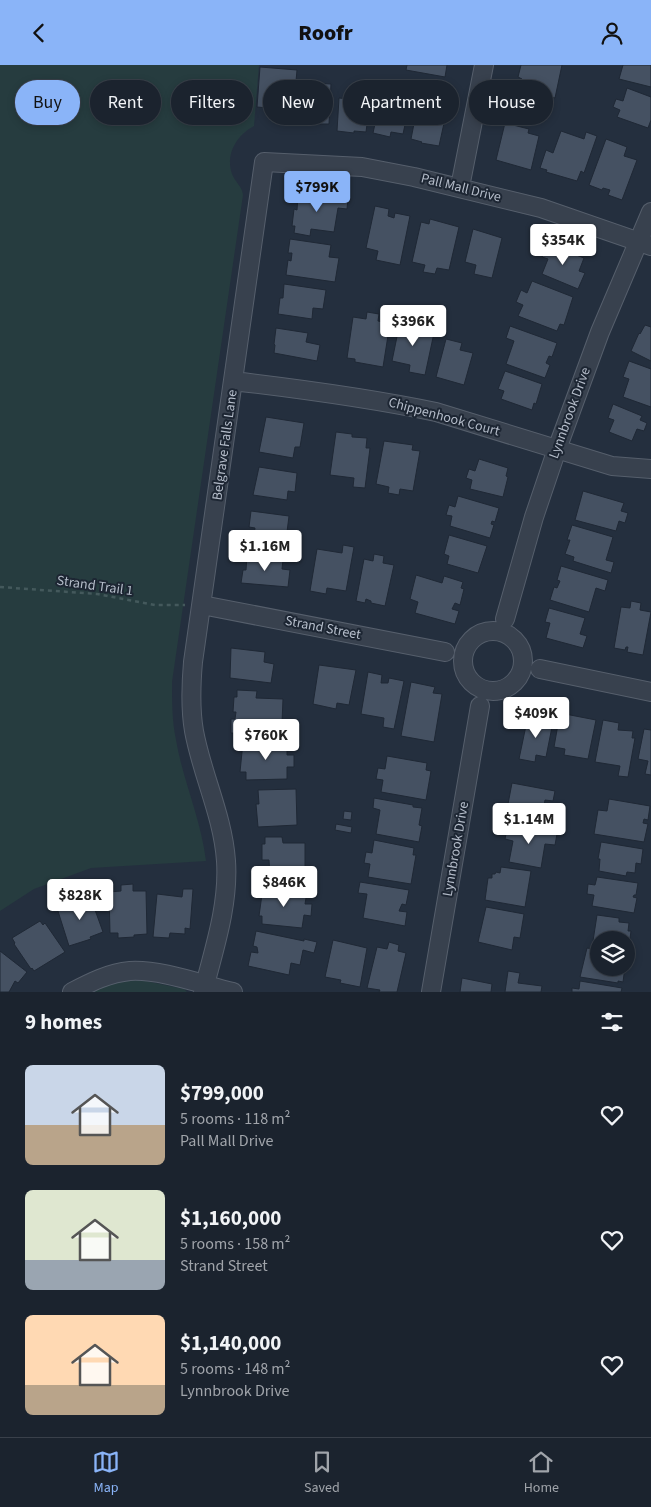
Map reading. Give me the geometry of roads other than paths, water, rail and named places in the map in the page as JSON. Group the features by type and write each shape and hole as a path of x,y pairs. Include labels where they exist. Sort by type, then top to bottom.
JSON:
{"street":[{"path":"460,187 484,65"},
{"name":"Pall Mall Drive","path":"264,162 362,167 460,187 541,208 645,244"},
{"name":"Belgrave Falls Lane","path":"204,989 224,903 227,881 223,839 194,732 190,692 193,662 194,605 234,381 264,162"},
{"name":"Lynnbrook Drive","path":"509,636 505,619 534,517 600,332 645,244 651,213"},
{"name":"Chippenhook Court","path":"234,381 336,393 436,412 612,466 651,469"},
{"name":"Strand Street","path":"194,605 445,652 468,647"},
{"path":"491,632 505,619"},
{"path":"491,632 509,636 516,642 523,658 523,667 519,676 506,689 487,690 475,685 466,673 464,665 464,656 468,647 474,639 482,634 491,632"},
{"name":"Strand Street","path":"445,652 464,665"},
{"path":"523,658 540,669 651,692"},
{"path":"519,676 540,669"},
{"name":"Lynnbrook Drive","path":"431,992 480,706 475,685"},
{"path":"480,706 496,691"},
{"path":"72,992 105,976 131,971 163,974 204,989 234,992"}]}
